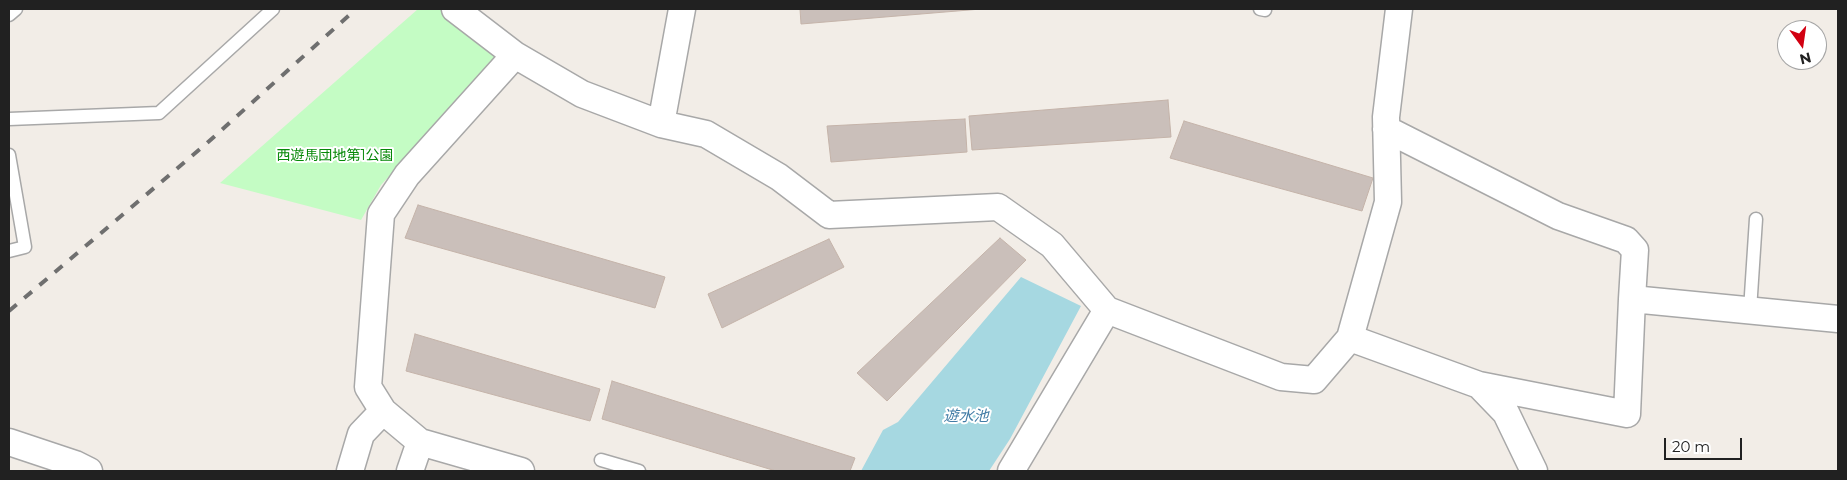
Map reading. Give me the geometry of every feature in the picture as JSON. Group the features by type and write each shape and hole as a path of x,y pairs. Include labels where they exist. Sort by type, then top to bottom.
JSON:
{"street":[{"path":"455,9 515,55 582,94 661,124 706,134 779,177 829,215 998,207 1052,245 1107,310 1281,377 1314,380 1350,338 1388,202 1386,129 1399,9"},
{"path":"661,124 682,9"},
{"path":"515,55 407,175 381,214 368,387 383,412 420,442 521,471"},
{"path":"1350,338 1479,385 1627,414 1635,250 1626,240 1558,216 1386,129"},
{"path":"1632,299 1838,319"},
{"path":"1011,471 1107,310"},
{"path":"1479,385 1506,414 1534,471"},
{"path":"350,471 361,434 383,412"},
{"path":"9,442 75,464 89,471"},
{"path":"410,471 420,442"}],"lane":[{"path":"9,15 16,9"},
{"path":"9,119 159,113 272,9"},
{"path":"9,155 25,247 9,251"},
{"path":"1750,310 1756,219"},
{"path":"601,460 639,471"}],"green space":[{"name":"西遊馬団地第1公園","path":"418,9 441,9 498,58 381,185 361,220 220,183"}],"water":[{"name":"遊水池","path":"1021,277 1081,306 1010,439 989,471 861,471 883,430 898,422"}],"building":[{"path":"800,9 981,9 801,24"},
{"path":"1168,100 1171,137 972,150 969,116"},
{"path":"965,119 967,152 831,162 827,126"},
{"path":"1184,121 1373,178 1362,211 1170,158"},
{"path":"418,205 665,277 655,308 405,238"},
{"path":"1000,238 1026,260 887,401 857,373"},
{"path":"829,239 844,267 722,328 708,294"},
{"path":"415,334 600,389 590,421 406,371"},
{"path":"612,381 855,458 850,471 776,471 602,419"}],"railway":[{"path":"9,311 206,144 356,9"}]}
